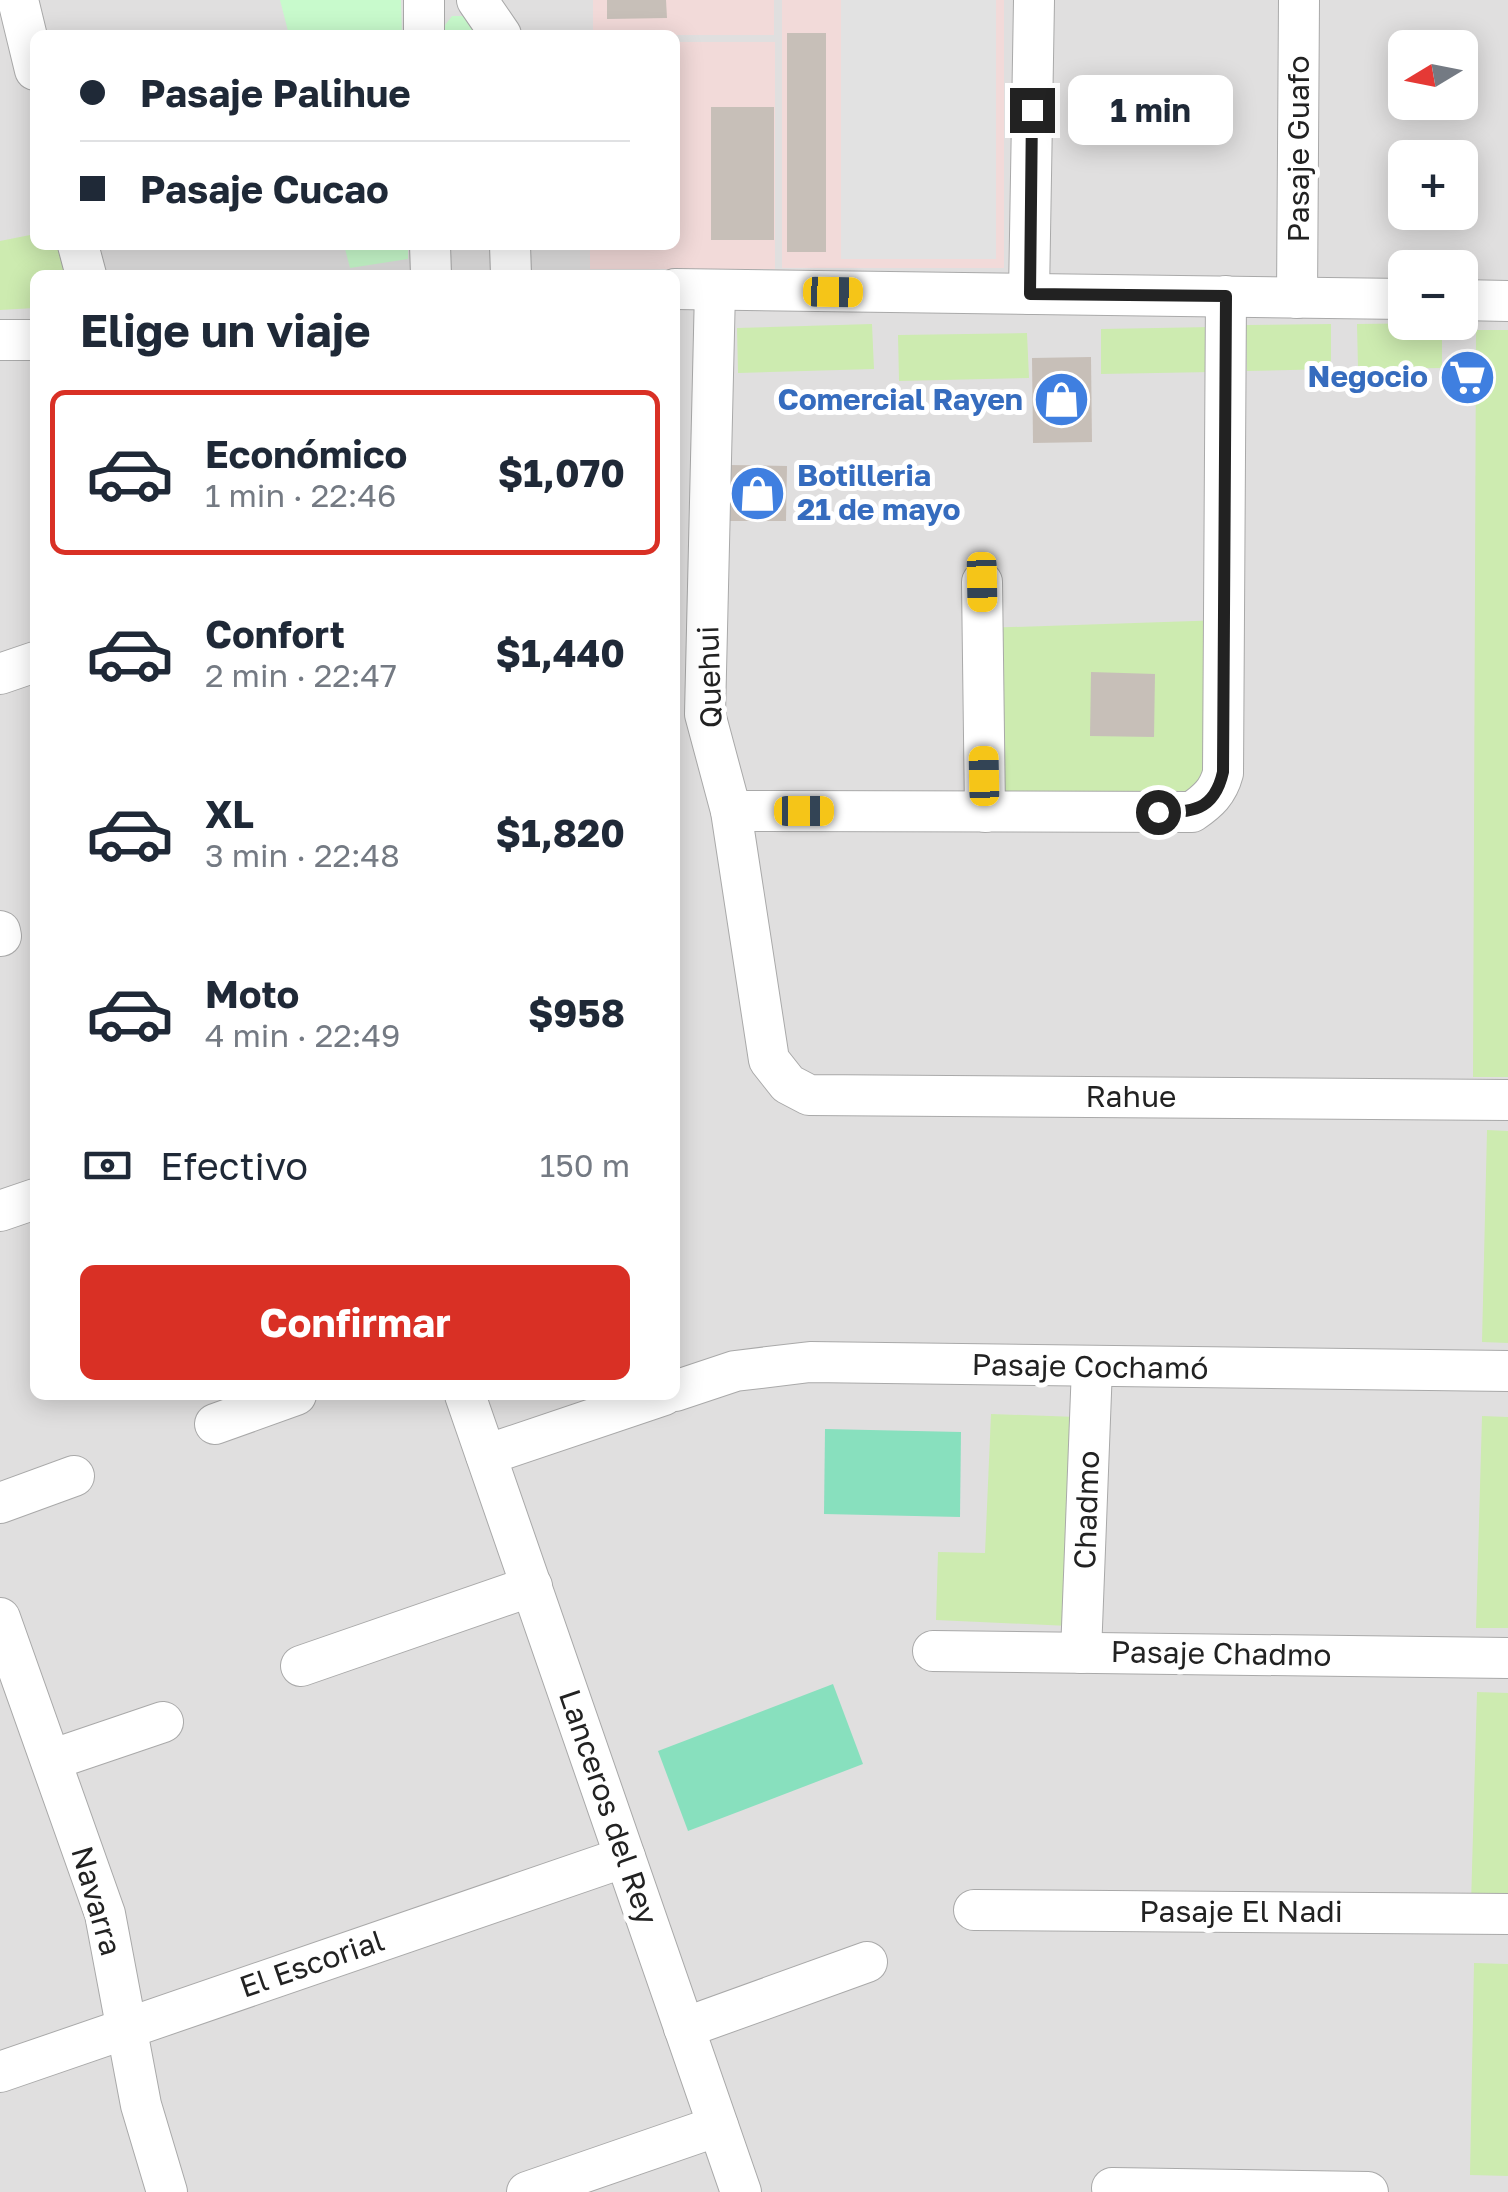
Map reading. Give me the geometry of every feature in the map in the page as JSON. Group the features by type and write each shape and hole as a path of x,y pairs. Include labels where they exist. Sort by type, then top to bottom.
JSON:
{"street":[{"path":"18,0 30,49"},
{"path":"424,0 424,30"},
{"path":"477,0 498,30"},
{"path":"1030,294 1034,0"},
{"name":"Pasaje Guafo","path":"1298,298 1300,0"},
{"path":"680,289 1388,299"},
{"name":"Quehui","path":"715,290 705,714 731,811 769,1060"},
{"path":"731,811 1192,812 1208,801 1220,786 1223,772 1226,296"},
{"path":"1478,300 1508,301"},
{"path":"0,340 30,340"},
{"path":"982,582 985,812"},
{"path":"0,674 30,664"},
{"name":"Rahue","path":"769,1060 788,1084 809,1095 1508,1100"},
{"path":"0,1212 30,1201"},
{"name":"Pasaje Cochamó","path":"680,1389 735,1371 789,1363 1508,1372"},
{"name":"Chadmo","path":"1081,1653 1092,1367"},
{"path":"215,1424 282,1400"},
{"name":"Lanceros del Rey","path":"468,1400 741,2192"},
{"path":"486,1456 649,1400"},
{"path":"0,1503 74,1476"},
{"path":"301,1666 532,1586"},
{"name":"Navarra","path":"0,1618 105,1914 141,2104 167,2192"},
{"name":"Pasaje Chadmo","path":"933,1651 1508,1658"},
{"path":"51,1760 162,1722"},
{"name":"El Escorial","path":"0,2072 625,1856"},
{"name":"Pasaje El Nadi","path":"974,1910 1508,1914"},
{"path":"684,2028 868,1962"},
{"path":"527,2192 718,2126"},
{"path":"1112,2188 1368,2192"}],"shaded area":[{"path":"0,0 1508,0 1508,2192 0,2192"},
{"path":"593,0 774,0 774,35 593,30"},
{"path":"782,0 1004,0 1004,268 782,268"},
{"path":"841,0 996,0 996,259 841,259"},
{"path":"680,42 775,42 775,269 590,269 590,250 680,250"}],"green space":[{"path":"280,0 401,0 402,30 288,30"},
{"path":"452,16 470,16 477,30 442,30"},
{"path":"30,235 30,250 75,250 81,270 30,270 30,308 0,310 0,241"},
{"path":"345,250 408,250 408,259 350,268"},
{"path":"872,324 874,369 738,373 737,328"},
{"path":"1331,324 1331,369 1247,371 1246,325"},
{"path":"1357,324 1388,324 1388,340 1442,340 1442,368 1358,369"},
{"path":"1212,327 1212,372 1101,374 1101,329"},
{"path":"1478,330 1508,330 1508,1077 1473,1077 1476,340"},
{"path":"1027,333 1029,378 899,381 898,335"},
{"path":"1224,620 1208,801 985,812 982,628"},
{"path":"1487,1130 1508,1131 1508,1343 1482,1342"},
{"path":"991,1414 1077,1417 1069,1626 936,1620 938,1552 985,1553"},
{"path":"1482,1416 1508,1417 1508,1628 1476,1628"},
{"path":"825,1429 961,1432 960,1517 824,1514"},
{"path":"833,1684 863,1764 688,1831 658,1751"},
{"path":"1477,1692 1508,1693 1508,1905 1471,1904"},
{"path":"1474,1963 1508,1964 1508,2176 1470,2175"}],"building":[{"path":"607,0 666,0 667,18 607,19"},
{"path":"787,33 826,33 826,252 787,252"},
{"path":"711,107 774,107 774,240 711,240"},
{"name":"Comercial Rayen","path":"1091,357 1092,442 1033,443 1032,358"},
{"name":"Botilleria 21 de mayo","path":"729,465 787,466 786,521 729,521"},
{"path":"1091,672 1155,674 1154,737 1090,736"}],"place":[{"name":"Negocio","path":"1467,377"},
{"name":"Comercial Rayen","path":"1062,400"},
{"name":"Botilleria 21 de mayo","path":"758,493"}],"route":[{"path":"1032,110 1030,294 1226,296 1223,772 1220,786 1192,812 1158,812"}]}
